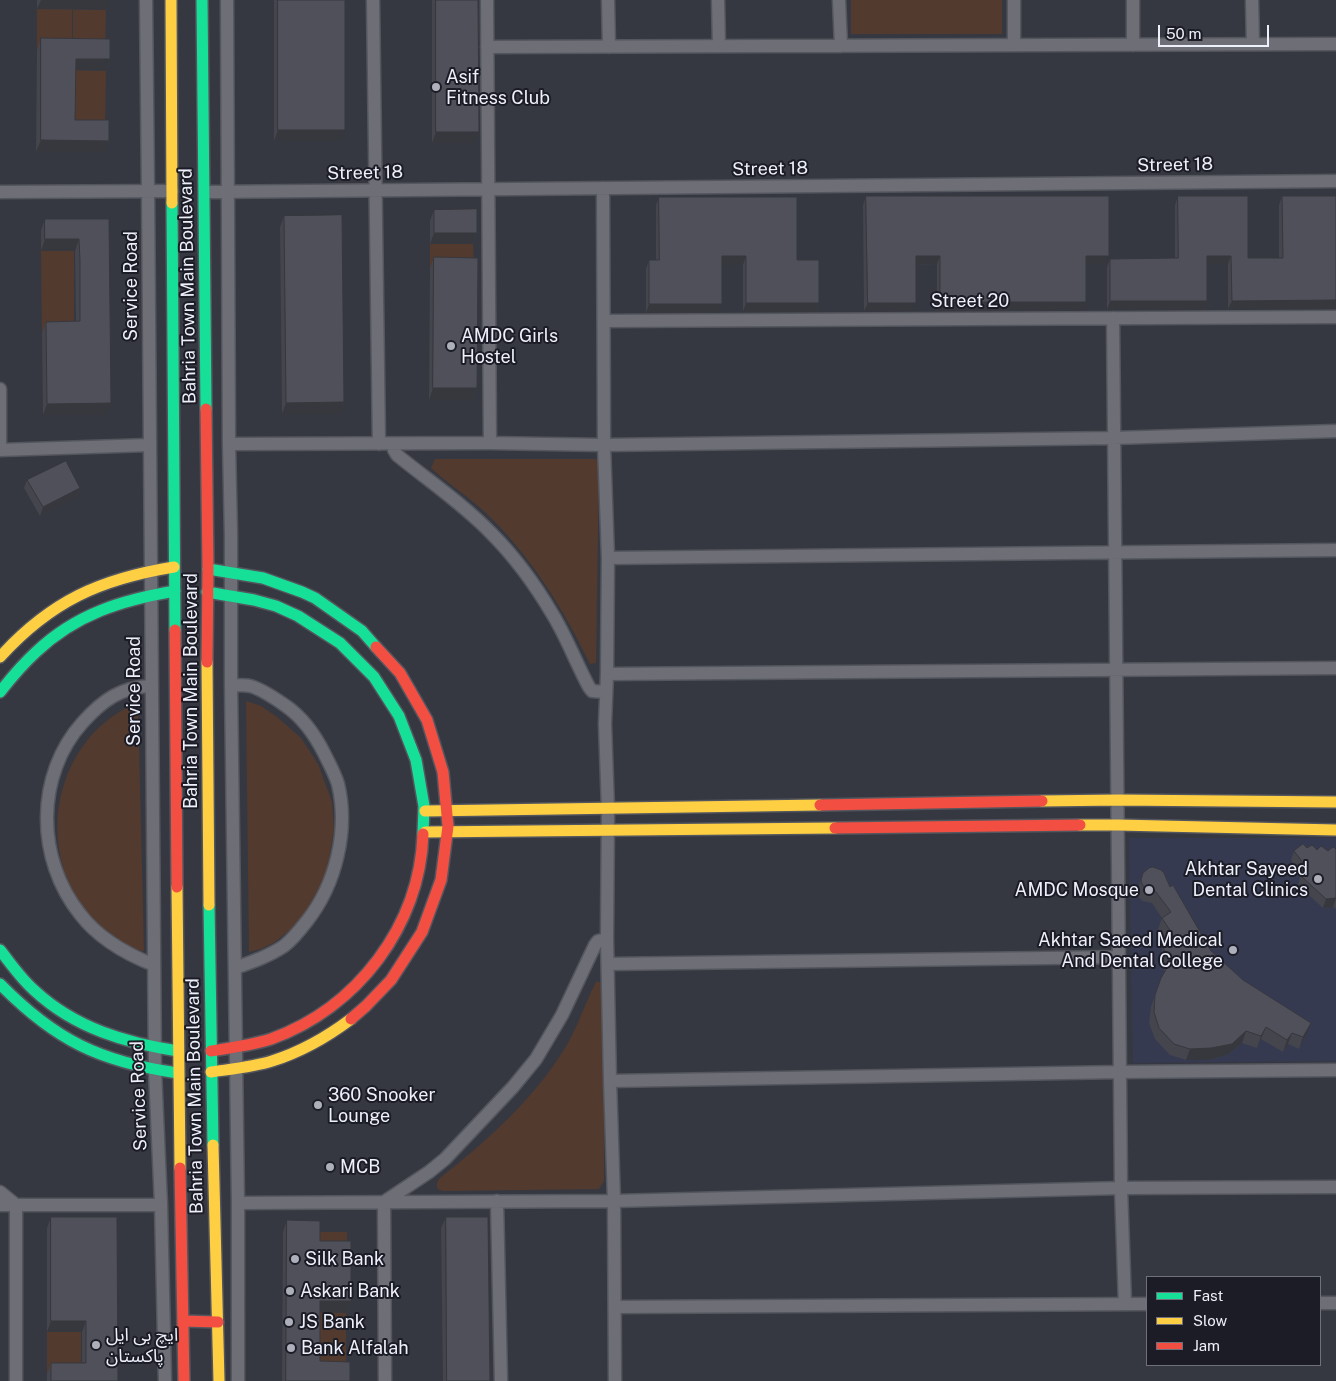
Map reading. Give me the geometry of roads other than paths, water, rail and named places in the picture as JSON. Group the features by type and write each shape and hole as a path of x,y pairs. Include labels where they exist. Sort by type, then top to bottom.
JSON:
{"street":[{"name":"Service Road","path":"146,0 154,1049 161,1205 165,1381"},
{"name":"Bahria Town Main Boulevard","path":"171,0 178,1073 184,1381"},
{"name":"Bahria Town Main Boulevard","path":"202,0 211,1072 219,1381"},
{"path":"227,0 229,444 236,968 238,1381"},
{"path":"373,0 378,444"},
{"path":"487,0 490,443"},
{"path":"608,0 609,47"},
{"path":"718,0 719,46"},
{"path":"839,0 840,46"},
{"path":"1014,0 1014,45"},
{"path":"1133,0 1134,44"},
{"path":"1252,0 1253,44"},
{"path":"487,47 1336,44"},
{"name":"Street 18","path":"205,192 1336,181"},
{"path":"603,188 604,445 608,558 605,724 608,809 607,939 614,1201 615,1381"},
{"path":"0,192 172,191"},
{"name":"Street 20","path":"604,321 1336,317"},
{"path":"1113,318 1121,1188 1125,1304"},
{"path":"0,390 0,450 149,446"},
{"path":"229,444 490,443 604,445 1114,438 1336,431"},
{"path":"393,444 397,456 456,501 491,533 506,550 521,568 553,615 589,687 592,691 606,692"},
{"path":"608,558 1336,550"},
{"path":"0,657 35,622 72,598 111,581 151,570 174,568"},
{"path":"208,569 231,571 266,578 314,598 358,627 383,652 395,665 414,694 430,725 442,767 448,810 444,870 433,906 408,958 384,988 341,1026 291,1054 236,1069 211,1072"},
{"path":"0,692 26,660 58,633 75,622 113,604 151,594 175,591"},
{"path":"207,592 231,594 265,602 290,612 313,624 341,644 367,668 388,696 405,726 419,768 425,811 425,832 420,868 410,903 395,935 374,966 335,1004 288,1032 236,1048 211,1051"},
{"path":"607,674 1336,668"},
{"path":"231,685 251,686 276,699 296,713 314,735 327,759 338,784 340,806 340,842 334,870 320,904 298,932 284,946 255,961 236,968"},
{"path":"151,686 139,686 124,690 106,700 79,726 68,742 53,775 47,812 47,830 49,849 54,867 70,901 81,916 108,941 140,960 154,965"},
{"path":"425,811 1118,800 1336,802"},
{"path":"425,832 1118,826 1336,830"},
{"path":"384,1202 445,1159 513,1088 536,1059 562,1015 595,945 598,941 607,939"},
{"path":"0,950 27,983 54,1007 70,1017 119,1040 154,1049 178,1052"},
{"path":"608,964 1119,957"},
{"path":"0,984 28,1012 78,1046 135,1067 178,1073"},
{"path":"610,1081 1336,1070"},
{"path":"238,1203 614,1201 1121,1188 1336,1187"},
{"path":"0,1192 16,1205"},
{"path":"497,1201 501,1381"},
{"path":"384,1202 385,1381"},
{"path":"0,1204 161,1205"},
{"path":"16,1205 16,1381"},
{"path":"1321,1303 1336,1303"},
{"path":"615,1307 1146,1304"},
{"path":"183,1322 218,1322"}],"place":[{"name":"Asif Fitness Club","path":"436,87"},
{"name":"AMDC Girls Hostel","path":"451,346"},
{"name":"Akhtar Sayeed Dental Clinics","path":"1318,879"},
{"name":"AMDC Mosque","path":"1149,890"},
{"name":"Akhtar Saeed Medical And Dental College","path":"1233,950"},
{"name":"360 Snooker Lounge","path":"318,1105"},
{"name":"MCB","path":"330,1167"},
{"name":"Silk Bank","path":"295,1259"},
{"name":"Askari Bank","path":"290,1291"},
{"name":"JS Bank","path":"289,1322"},
{"name":"ایچ بی ایل پاکستان","path":"96,1345"},
{"name":"Bank Alfalah","path":"291,1348"}]}
